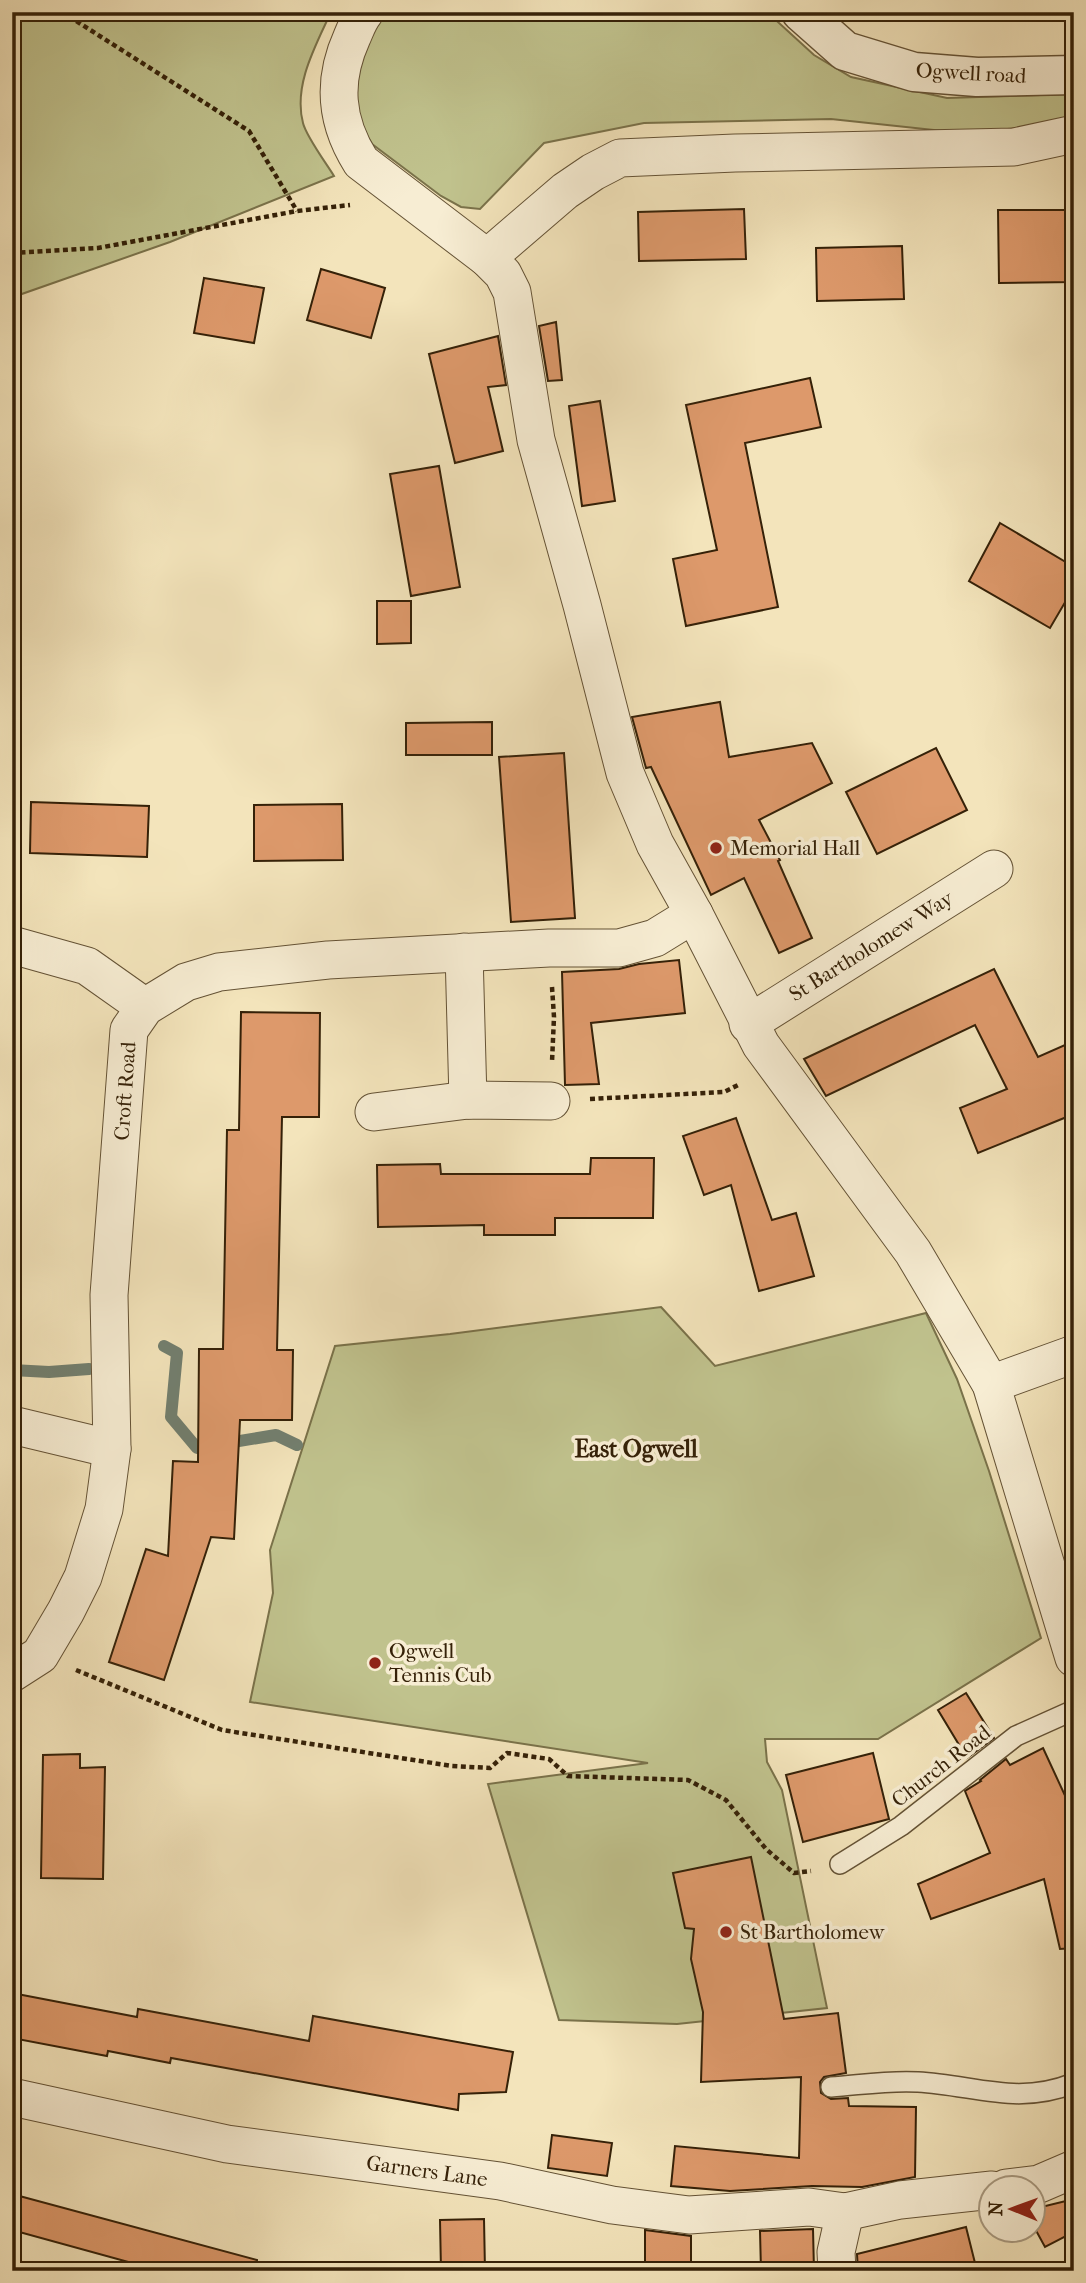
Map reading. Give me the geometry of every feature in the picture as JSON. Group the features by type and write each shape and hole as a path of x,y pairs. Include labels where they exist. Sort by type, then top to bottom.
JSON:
{"street":[{"path":"365,12 342,59 339,90 341,121 350,144 361,162 487,258 503,274 512,292 536,440 625,773 655,844 694,914 748,1024 913,1252 991,1384 1074,1658"},
{"name":"Ogwell road","path":"801,12 845,51 914,72 977,77 1074,75"},
{"path":"487,258 565,191 620,158 1014,147 1074,134"},
{"name":"St Bartholomew Way","path":"748,1024 994,869"},
{"path":"12,945 87,966 145,1007 186,982 219,972 328,960 549,948 619,948 655,938 694,914"},
{"path":"464,952 468,1100"},
{"name":"Croft Road","path":"26,1664 83,1577 104,1509 112,1449 109,1295 130,1030 145,1007"},
{"path":"374,1112 468,1100 551,1101"},
{"path":"991,1384 1074,1354"},
{"path":"12,1425 112,1449"},
{"name":"Garners Lane","path":"12,2097 227,2144 500,2180 612,2205 689,2215 809,2207 845,2212"},
{"path":"1048,2180 1074,2169"},
{"path":"837,2271 836,2252 845,2212 900,2200 978,2192"}],"lane":[{"name":"Church Road","path":"840,1864 901,1826 1016,1735 1074,1710"},
{"path":"831,2087 896,2081 921,2082 998,2094 1054,2091 1074,2083"}],"path":[{"path":"12,253 98,248 297,211 249,131 62,12"},
{"path":"549,948 554,1017 551,1101 724,1092 778,1066"},
{"path":"26,1664 222,1730 452,1766 490,1768 506,1753 549,1759 568,1776 688,1780 726,1800 766,1849 794,1873 800,1874 840,1864"}],"green space":[{"path":"12,12 331,12 308,66 301,94 301,109 308,135 334,176 170,242 19,295 12,301"},
{"path":"374,12 767,12 814,55 851,77 947,98 1074,94 1074,119 1042,126 962,133 831,119 644,123 544,143 480,209 461,207 441,196 372,144 350,107"},
{"path":"661,1307 715,1366 926,1313 957,1379 1041,1638 878,1739 765,1739 767,1762 782,1790 827,2008 677,2024 559,2020 488,1784 648,1763 250,1702 273,1593 270,1550 335,1346"}],"building":[{"path":"744,209 746,259 639,261 638,212"},
{"path":"998,210 1074,210 1074,282 999,283"},
{"path":"902,246 904,299 817,301 816,248"},
{"path":"321,269 385,288 371,338 307,320"},
{"path":"204,278 264,288 254,343 194,333"},
{"path":"556,322 562,380 548,381 539,326"},
{"path":"498,336 506,385 488,387 503,451 455,463 429,354"},
{"path":"810,378 821,427 745,443 778,607 686,626 673,559 717,550 686,405"},
{"path":"600,401 615,501 582,506 569,406"},
{"path":"439,466 460,587 411,596 390,474"},
{"path":"1000,523 1074,567 1074,587 1050,628 969,581"},
{"path":"377,601 411,601 411,643 377,644"},
{"path":"720,702 729,757 812,743 832,783 759,820 780,860 778,861 812,938 779,953 744,878 711,895 651,767 646,768 632,717"},
{"path":"492,722 492,755 406,755 406,723"},
{"path":"936,748 967,810 877,854 846,792"},
{"path":"564,753 575,918 511,922 499,757"},
{"path":"31,802 149,806 147,857 30,853"},
{"path":"342,804 343,860 254,861 254,805"},
{"path":"679,960 685,1013 591,1023 599,1084 565,1085 562,972 619,969"},
{"path":"994,969 1038,1057 1074,1041 1074,1114 978,1153 960,1108 1007,1089 975,1025 826,1096 804,1059"},
{"path":"241,1012 320,1013 319,1117 282,1117 277,1350 293,1350 292,1420 240,1420 234,1539 211,1537 164,1680 109,1662 146,1549 168,1556 173,1461 198,1462 199,1349 223,1349 227,1130 239,1130"},
{"path":"736,1118 772,1220 796,1213 814,1276 759,1291 731,1185 704,1195 683,1136"},
{"path":"591,1158 654,1158 653,1218 555,1218 555,1235 484,1235 484,1225 378,1227 377,1165 440,1164 441,1174 590,1174"},
{"path":"966,1693 994,1738 967,1758 938,1710"},
{"path":"1043,1748 1074,1815 1074,1948 1060,1949 1044,1879 931,1919 918,1884 990,1853 965,1791 1006,1759 1010,1765"},
{"path":"873,1753 889,1819 803,1842 786,1775"},
{"path":"80,1754 80,1768 105,1767 103,1879 41,1878 43,1755"},
{"path":"751,1857 784,2019 838,2013 846,2073 824,2077 820,2082 821,2093 831,2099 848,2098 849,2106 916,2107 915,2177 862,2187 812,2186 730,2191 671,2186 675,2146 799,2158 801,2077 701,2082 703,2012 691,1959 694,1929 685,1928 673,1873"},
{"path":"12,1993 137,2017 138,2009 309,2041 313,2016 513,2052 506,2092 459,2094 458,2110 171,2058 170,2063 108,2051 107,2056 12,2038"},
{"path":"552,2135 612,2143 607,2176 548,2168"},
{"path":"12,2194 257,2260 256,2271 161,2271 12,2230"},
{"path":"1074,2199 1074,2232 1045,2247 1043,2244 1048,2244 1048,2205"},
{"path":"484,2219 485,2271 441,2271 440,2220"},
{"path":"966,2227 977,2271 858,2271 857,2254"},
{"path":"813,2229 814,2271 761,2271 760,2231"},
{"path":"645,2230 691,2236 691,2271 645,2271"}],"waterway":[{"path":"164,1346 177,1353 171,1417 197,1448 276,1435 297,1445"},
{"path":"12,1370 49,1372 89,1369"}],"place":[{"name":"Memorial Hall","path":"716,848"},
{"name":"Ogwell Tennis Cub","path":"375,1663"},
{"name":"St Bartholomew","path":"726,1932"}],"district":[{"name":"East Ogwell","path":"636,1449"}]}
